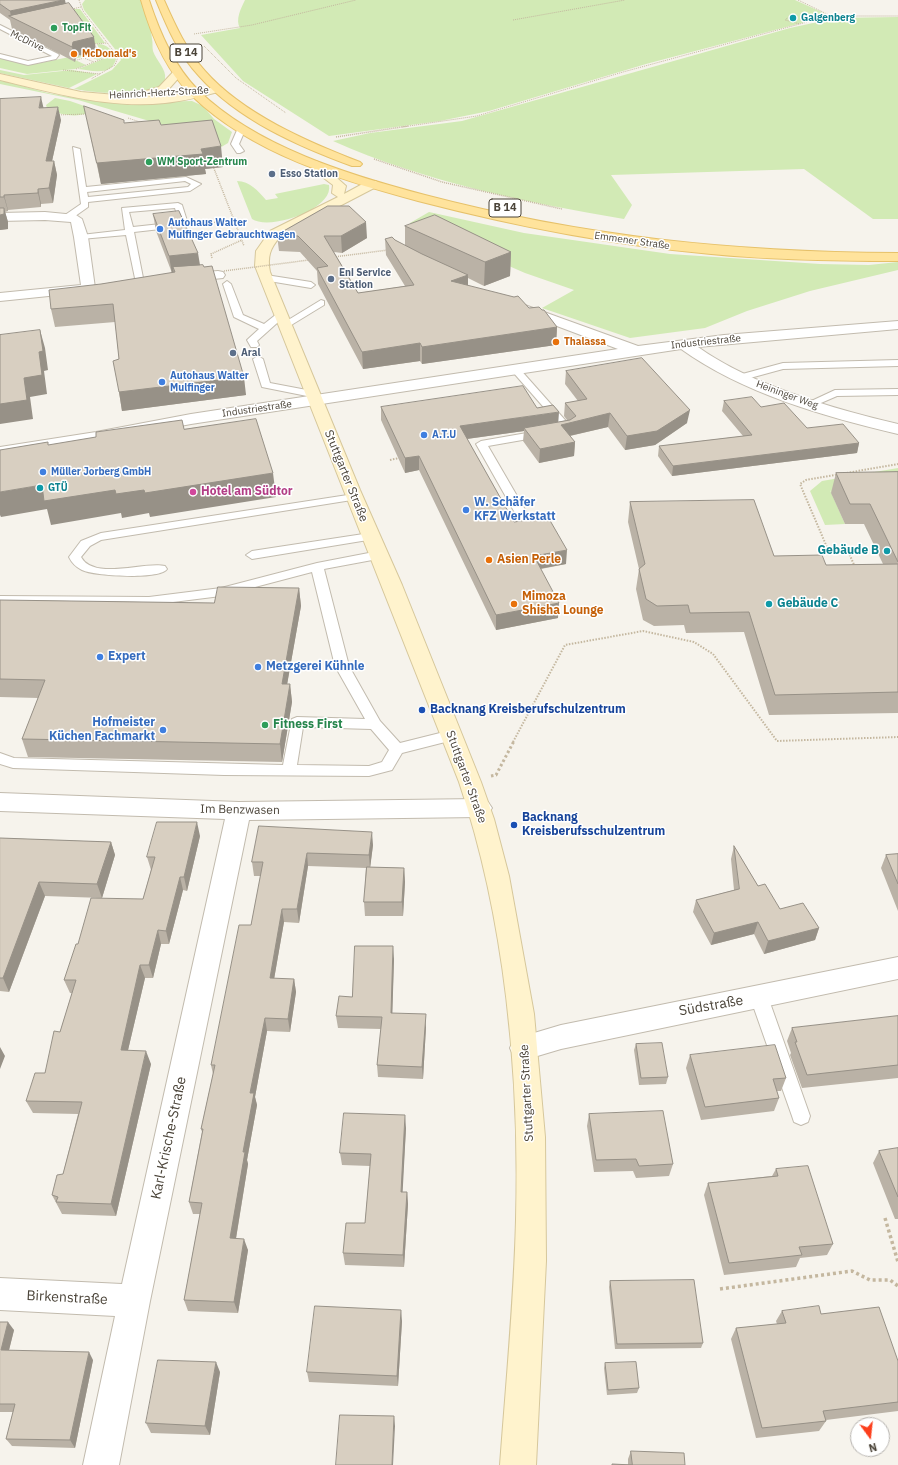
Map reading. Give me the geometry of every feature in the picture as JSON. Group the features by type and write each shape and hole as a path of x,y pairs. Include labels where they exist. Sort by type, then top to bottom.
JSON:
{"main road":[{"name":"B 14","path":"145,0 151,22 178,73 196,93 242,128 316,165 372,184"},
{"name":"B 14","path":"160,0 173,31 187,54 202,74 218,89 280,130 340,158 368,163"},
{"path":"372,184 387,175"},
{"name":"Emmener Straße","path":"372,184 512,221 600,237 675,247 741,253 822,258 898,257"},
{"name":"Emmener Straße","path":"416,184 510,209 626,230 755,245 898,251"}],"street":[{"path":"144,95 163,89 178,73"},
{"name":"Heinrich-Hertz-Straße","path":"0,77 79,95 99,98 140,100 218,89"},
{"name":"Heinrich-Hertz-Straße","path":"79,95 196,93"},
{"path":"316,165 320,171 336,180 340,186 338,193"},
{"path":"322,209 338,193 350,188 372,184"},
{"name":"Stuttgarter Straße","path":"372,184 275,234 265,245 261,253 260,261 354,497 452,735 480,808 501,892 518,986 529,1112 531,1188 530,1260 518,1465"},
{"path":"0,217 68,217 76,219 81,237 88,288"},
{"path":"171,279 223,276"},
{"path":"125,284 155,281"},
{"path":"0,297 103,286"},
{"path":"511,304 638,350"},
{"name":"Industriestraße","path":"0,452 138,433 191,419 314,397 638,350 784,334 898,326"},
{"name":"Heininger Weg","path":"684,344 712,364 739,378 810,404 863,421 898,430"},
{"name":"Im Benzwasen","path":"0,802 239,811 480,808"},
{"name":"Karl-Krische-Straße","path":"101,1465 134,1301 239,811"},
{"name":"Südstraße","path":"524,1048 561,1036 697,1008 759,998 898,968"},
{"name":"Birkenstraße","path":"0,1294 134,1301"}],"lane":[{"path":"0,22 10,26 15,25"},
{"name":"McDrive","path":"0,27 55,55"},
{"path":"0,31 44,53"},
{"path":"0,56 28,63 55,55"},
{"path":"240,151 235,144 242,128"},
{"path":"68,217 85,205 76,150"},
{"path":"82,190 186,179 197,184 190,189 84,200"},
{"path":"81,237 129,231 184,224 178,205 125,210 129,231 140,283"},
{"path":"223,276 239,317 266,328"},
{"path":"266,278 312,285"},
{"path":"254,345 252,340 266,328 321,303"},
{"path":"258,359 266,384 314,397"},
{"path":"739,378 783,366 898,364"},
{"path":"515,369 568,429 480,444 525,520"},
{"path":"810,404 835,393 898,392"},
{"path":"161,569 127,572 99,570 80,565 75,557 78,548 87,540 101,536 354,497"},
{"path":"252,555 375,546"},
{"path":"0,600 149,601 221,592 317,567 375,546"},
{"path":"317,567 342,666 375,724 397,749"},
{"path":"288,770 298,722 375,724"},
{"path":"0,758 12,763 370,771 387,766 397,749 452,735"},
{"path":"759,998 801,1116"}],"path":[{"path":"79,0 81,7 116,53 118,60 111,68 100,74"},
{"path":"194,34 252,24 356,0"},
{"path":"513,20 625,0"},
{"path":"798,0 834,17"},
{"path":"68,9 81,7"},
{"path":"790,16 784,20 801,24"},
{"path":"335,137 440,123 477,116 623,72 801,24 834,17 898,16"},
{"path":"191,31 199,40"},
{"path":"55,55 66,59 98,50 94,44 107,43"},
{"path":"204,45 236,78 290,116"},
{"path":"75,70 104,58 94,52"},
{"path":"77,60 84,58 94,62"},
{"path":"51,114 71,116 90,113"},
{"path":"126,118 146,124"},
{"path":"131,125 139,122"},
{"path":"368,163 442,182 567,210"},
{"path":"212,164 242,240 216,251"},
{"path":"218,222 235,221"},
{"path":"330,257 390,250"},
{"path":"223,276 309,260"},
{"path":"390,460 399,458"},
{"path":"857,571 848,551 829,552 800,484 806,480 898,464"},
{"path":"470,782 496,775 565,645 643,631 694,642 713,654 777,741 898,737"},
{"path":"885,1218 898,1262"},
{"path":"720,1289 852,1271 870,1280 890,1280 898,1286"}],"green space":[{"path":"85,0 142,0 151,29 153,51 163,69 165,76 161,86 139,93 109,93 74,89 112,70 121,60 118,53 84,10 82,4"},
{"path":"245,0 795,0 826,14 824,17 646,64 489,111 440,121 329,136 243,81 201,35 240,28 238,18"},
{"path":"80,9 105,43 93,44 79,16 69,10"},
{"path":"898,17 898,219 873,219 804,169 611,175 632,205 624,219 513,198 476,189 403,168 333,141 370,133 462,121 790,28 836,18"},
{"path":"97,44 106,46 111,50 116,59 114,65 100,71 78,69 106,58 105,56 96,52 100,51"},
{"path":"94,52 103,58 98,60 87,56 73,59 86,65 75,69 27,74 0,68 0,58 35,64"},
{"path":"0,70 24,75 72,70 97,74 69,88 0,73"},
{"path":"0,80 48,93 93,101 192,101 203,106 214,119 232,132 228,143 218,149 180,130 78,100 0,84"},
{"path":"55,98 70,101 93,109 89,112 77,115 57,113 47,108 46,105"},
{"path":"237,181 242,181 250,185 266,200 278,198 275,194 324,184 329,185 328,194 322,202 312,209 299,216 286,220 261,222 252,219"},
{"path":"429,212 524,233 670,254 820,264 869,265 898,262 898,270 810,291 747,311 705,328 630,338 542,308 574,290 525,273 410,223"},
{"path":"898,468 898,491 835,497 830,490 845,524 825,525 810,491 822,481"}],"building":[{"path":"0,0 63,0 10,11 0,4"},
{"path":"69,3 94,37 73,42 72,47 9,16"},
{"path":"41,97 39,108 58,107 46,161 54,161 49,188 38,189 38,193 4,195 4,197 0,197 0,99"},
{"path":"84,106 124,120 124,123 159,120 161,125 212,120 221,146 201,149 203,154 97,163"},
{"path":"328,206 349,206 366,222 341,236 324,236 358,293 414,285 385,239 392,237 422,254 468,275 451,281 514,297 518,296 529,308 539,307 544,310 557,327 422,347 420,343 362,352 317,268 328,266 298,236 277,235"},
{"path":"0,208 4,208 4,214 0,215"},
{"path":"179,211 198,253 169,256 153,214"},
{"path":"435,215 511,252 485,262 405,226"},
{"path":"203,265 204,267 212,266 244,377 119,392 113,361 119,359 113,304 51,309 49,290 101,284 175,272 173,267"},
{"path":"40,330 43,351 39,352 42,375 24,378 27,400 0,404 0,335"},
{"path":"642,358 690,410 657,431 627,436 610,413 561,425 575,442 540,449 524,428 570,420 576,416 565,403 587,399 566,371"},
{"path":"523,386 537,408 553,405 559,412 460,426 514,522 548,517 567,550 534,556 559,603 496,615 419,456 405,458 381,407"},
{"path":"752,397 761,407 784,403 807,428 843,424 859,443 673,466 659,446 752,435 724,401"},
{"path":"256,419 273,473 145,493 144,490 116,494 115,490 44,501 42,485 0,492 0,450 48,442 48,445 96,437 96,432 182,420 184,429"},
{"path":"898,472 898,562 870,504 850,504 836,473"},
{"name":"Gebäude C","path":"754,500 774,556 822,555 826,565 898,564 898,692 775,695 749,612 690,613 688,605 657,606 646,599 639,569 645,564 630,502"},
{"path":"218,587 299,588 282,684 290,684 280,744 22,739 45,680 0,679 0,600 214,603"},
{"path":"157,822 197,822 184,877 180,877 166,931 158,930 149,965 140,965 121,1050 146,1051 111,1204 56,1202 58,1197 52,1195 57,1175 63,1174 82,1102 26,1101 35,1073 45,1073 54,1031 60,1032 76,980 64,980 76,944 78,944 91,898 143,899 155,857 147,857"},
{"path":"259,826 372,832 369,855 307,853 297,909 282,909 270,978 294,979 288,1019 265,1018 250,1093 254,1093 243,1152 245,1152 230,1238 244,1239 234,1302 184,1300 202,1203 189,1202 203,1129 201,1129 215,1065 211,1065 239,925 251,925 263,862 252,862"},
{"path":"0,838 111,842 97,884 39,882 3,978 0,978"},
{"path":"734,846 758,886 765,884 780,909 803,903 819,928 768,941 758,922 714,933 696,900 739,889"},
{"path":"898,854 898,884 886,855"},
{"path":"367,867 404,868 402,902 364,902"},
{"path":"355,946 393,946 391,1013 426,1014 422,1067 377,1065 382,1017 336,1016 339,996 352,997"},
{"path":"898,1016 898,1065 807,1075 795,1042 797,1042 792,1028"},
{"path":"662,1043 668,1077 641,1078 636,1044"},
{"path":"775,1045 786,1078 773,1079 779,1098 705,1107 690,1055"},
{"path":"663,1111 673,1164 639,1166 636,1159 596,1160 589,1114"},
{"path":"344,1113 405,1115 401,1192 407,1192 403,1255 343,1253 346,1223 365,1223 371,1154 340,1153"},
{"path":"898,1148 898,1197 879,1151"},
{"path":"808,1166 833,1244 799,1247 802,1255 729,1263 708,1183 778,1176 776,1169"},
{"path":"694,1280 703,1343 617,1344 610,1281"},
{"path":"315,1306 401,1310 397,1376 307,1372"},
{"path":"819,1306 821,1314 879,1307 898,1361 898,1402 823,1411 826,1421 762,1428 736,1328 786,1323 782,1311"},
{"path":"0,1322 8,1322 1,1350 89,1352 70,1440 6,1439 15,1404 0,1404"},
{"path":"158,1360 216,1362 205,1426 146,1423"},
{"path":"636,1362 639,1388 608,1390 605,1363"},
{"path":"340,1415 394,1416 392,1465 336,1465"},
{"path":"631,1451 684,1453 685,1465 632,1465"}],"place":[{"name":"Galgenberg","path":"793,18"},
{"name":"TopFit","path":"54,28"},
{"name":"McDonald's","path":"74,54"},
{"name":"WM Sport-Zentrum","path":"149,162"},
{"name":"Esso Station","path":"272,174"},
{"name":"Autohaus Walter Mulfinger Gebrauchtwagen","path":"160,229"},
{"name":"Eni Service Station","path":"331,279"},
{"name":"Thalassa","path":"556,342"},
{"name":"Aral","path":"233,353"},
{"name":"Autohaus Walter Mulfinger","path":"162,382"},
{"name":"A.T.U","path":"424,435"},
{"name":"Müller Jorberg GmbH","path":"43,472"},
{"name":"GTÜ","path":"40,488"},
{"name":"Hotel am Südtor","path":"193,492"},
{"name":"W. Schäfer KFZ Werkstatt","path":"466,510"},
{"name":"Gebäude B","path":"887,551"},
{"name":"Asien Perle","path":"489,560"},
{"name":"Mimoza Shisha Lounge","path":"514,604"},
{"name":"Gebäude C","path":"769,604"},
{"name":"Expert","path":"100,657"},
{"name":"Metzgerei Kühnle","path":"258,667"},
{"name":"Backnang Kreisberufschulzentrum","path":"422,710"},
{"name":"Fitness First","path":"265,725"},
{"name":"Hofmeister Küchen Fachmarkt","path":"163,730"},
{"name":"Backnang Kreisberufsschulzentrum","path":"514,825"}]}
